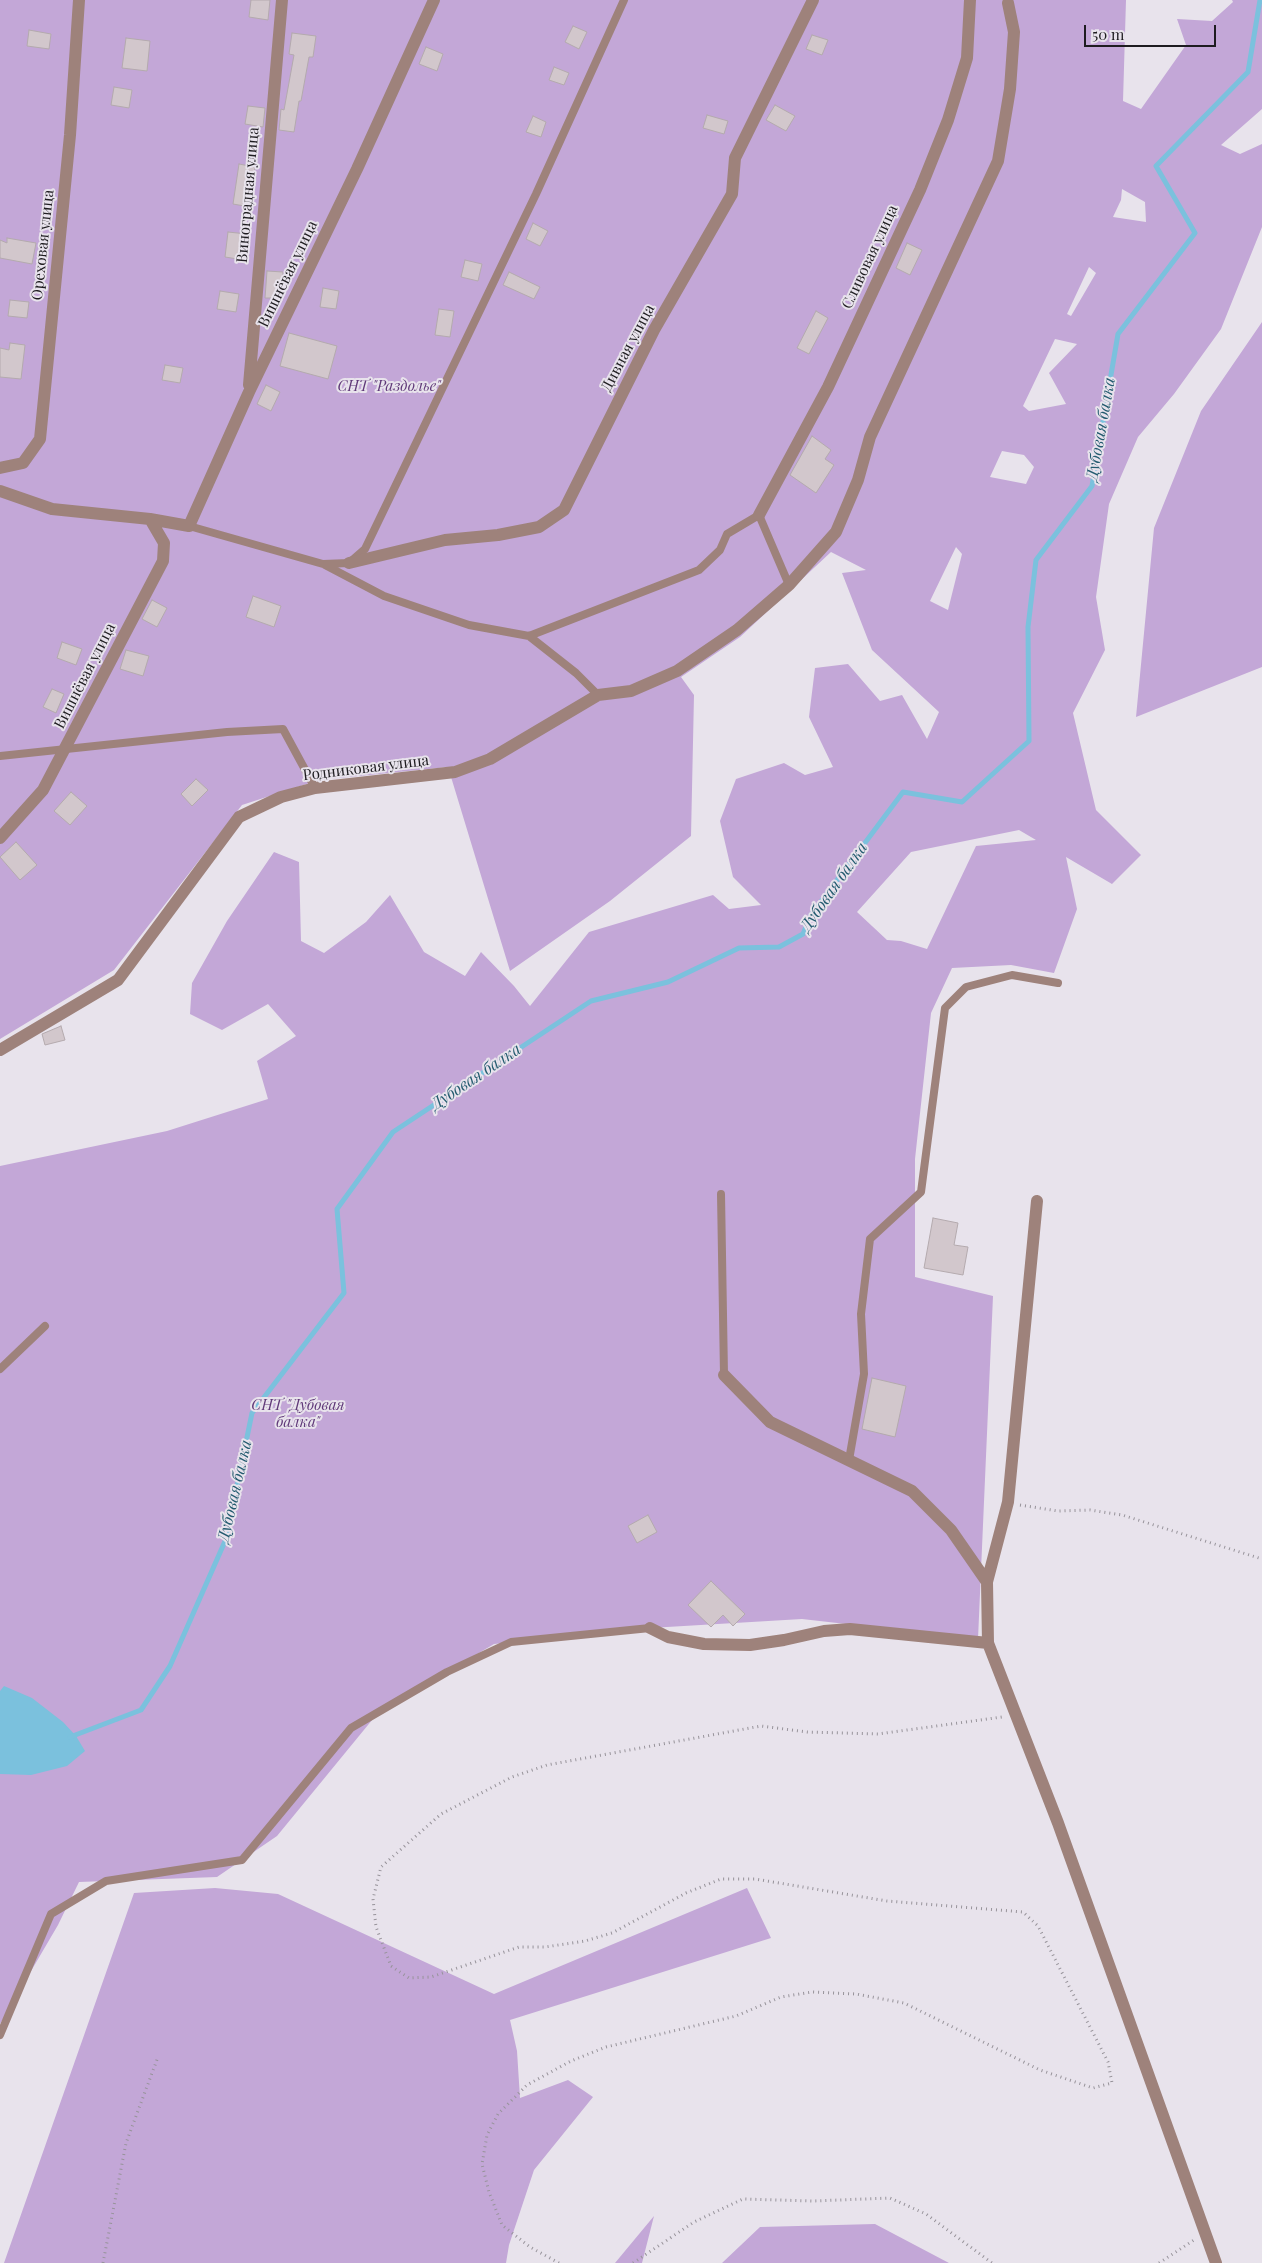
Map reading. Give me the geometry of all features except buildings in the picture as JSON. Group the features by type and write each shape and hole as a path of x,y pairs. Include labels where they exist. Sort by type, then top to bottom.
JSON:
{"street":[{"name":"Ореховая улица","path":"0,468 23,463 40,439 70,135 79,0"},
{"name":"Виноградная улица","path":"249,392 282,0"},
{"name":"Вишнёвая улица","path":"189,526 249,392 357,169 434,0"},
{"name":"Дивная улица","path":"349,564 445,540 498,535 539,527 564,510 654,330 732,194 735,158 813,0"},
{"name":"Сливовая улица","path":"759,514 828,387 920,190 948,120 967,58 970,0"},
{"name":"Родниковая улица","path":"0,1050 118,980 239,817 281,797 315,788 455,772 490,759 598,696 630,691 677,671 737,630 789,585 836,532 858,480 870,437 998,161 1010,89 1014,32 1008,3"},
{"path":"0,491 52,509 150,519 189,526"},
{"name":"Вишнёвая улица","path":"0,838 43,790 163,560 164,543 150,519"},
{"path":"1037,1201 1008,1502 987,1582 988,1643 1061,1832 1216,2263"},
{"path":"724,1376 770,1422 912,1491 951,1530 987,1582"},
{"path":"650,1628 668,1637 704,1644 750,1645 824,1631 850,1629 988,1643"}],"lane":[{"path":"323,564 349,564 365,549 536,194 624,0"},
{"path":"529,636 699,570 720,550 727,534 759,514 789,585"},
{"path":"189,526 323,564 384,596 469,625 529,636 576,673 598,696"},
{"path":"0,756 64,751 227,732 283,729 315,788"},
{"path":"849,1460 864,1374 861,1314 870,1238 922,1192 945,1008 966,987 1012,975 1058,983"},
{"path":"722,1194 724,1376"},
{"path":"0,1369 45,1326"},
{"path":"0,2035 51,1914 106,1881 242,1860 351,1728 447,1672 511,1642 650,1628"}],"path":[{"path":"1008,1502 1058,1511 1090,1510 1122,1515 1262,1559"},
{"path":"559,2263 530,2247 502,2225 489,2192 482,2164 487,2135 498,2114 527,2086 571,2061 606,2047 736,2016 781,1997 812,1992 856,1994 904,2003 1040,2070 1093,2088 1112,2083 1108,2062 1038,1926 1023,1912 887,1901 755,1879 721,1879 679,1896 612,1933 545,1947 519,1947 432,1977 409,1978 391,1966 376,1927 373,1899 381,1866 441,1814 512,1777 547,1765 761,1726 807,1732 878,1734 1016,1716"},
{"path":"102,2263 126,2144 158,2057"},
{"path":"633,2263 694,2222 743,2199 813,2201 890,2198 926,2214 992,2263"},
{"path":"1159,2263 1205,2233"}],"green space":[{"path":"0,0 1126,0 1123,101 1141,109 1186,45 1177,19 1212,21 1233,2 1232,0 1262,0 1262,109 1221,145 1240,154 1262,144 1262,227 1221,329 1174,394 1138,437 1109,504 1096,597 1105,650 1073,713 1096,810 1141,855 1112,884 1066,857 1077,909 1054,973 1011,965 952,968 931,1013 915,1159 915,1277 993,1296 978,1639 802,1619 650,1628 494,1644 377,1714 277,1836 217,1877 79,1882 58,1925 0,2024 0,1166 167,1131 268,1099 257,1061 296,1036 268,1004 222,1030 190,1014 192,983 227,921 274,852 299,862 301,941 324,953 366,922 390,895 424,952 465,976 481,952 514,986 530,1006 589,932 713,895 729,909 761,905 733,877 720,821 736,779 784,763 805,775 833,767 809,717 815,668 848,664 880,701 902,695 927,739 939,712 872,650 842,573 866,570 831,552 740,637 681,677 694,695 691,836 610,901 510,971 448,767 319,780 242,805 114,970 0,1039","holes":["1122,189 1145,202 1146,222 1113,217 1121,200","1089,267 1096,273 1071,316 1067,314","1055,339 1077,344 1049,373 1066,404 1029,411 1023,406","1002,451 1024,455 1034,467 1026,484 990,477","956,547 962,554 948,610 930,601","1019,830 1036,840 976,846 927,949 901,941 887,940 857,912 911,852"]},
{"path":"1262,322 1262,667 1136,717 1154,528 1201,411"},
{"path":"215,1888 278,1894 494,1994 747,1888 771,1938 510,2020 517,2051 520,2098 568,2080 593,2097 534,2170 509,2245 506,2263 4,2263 134,1893"},
{"path":"654,2216 642,2263 615,2263"},
{"path":"875,2224 949,2263 722,2263 760,2227"}],"water":[{"path":"4,1686 32,1698 63,1722 76,1736 85,1751 67,1766 31,1775 0,1774 0,1691"}],"waterway":[{"name":"Дубовая балка","path":"70,1737 141,1710 170,1666 226,1539 252,1413 344,1293 337,1209 393,1132 591,1001 668,982 739,948 779,947 803,934 811,915 903,792 962,802 1029,741 1028,627 1036,560 1092,486 1118,334 1195,233 1156,166 1248,72 1260,0"}],"park label":[{"name":"СНТ \"Раздолье\"","path":"389,386"},
{"name":"СНТ \"Дубовая балка\"","path":"298,1414"}]}
